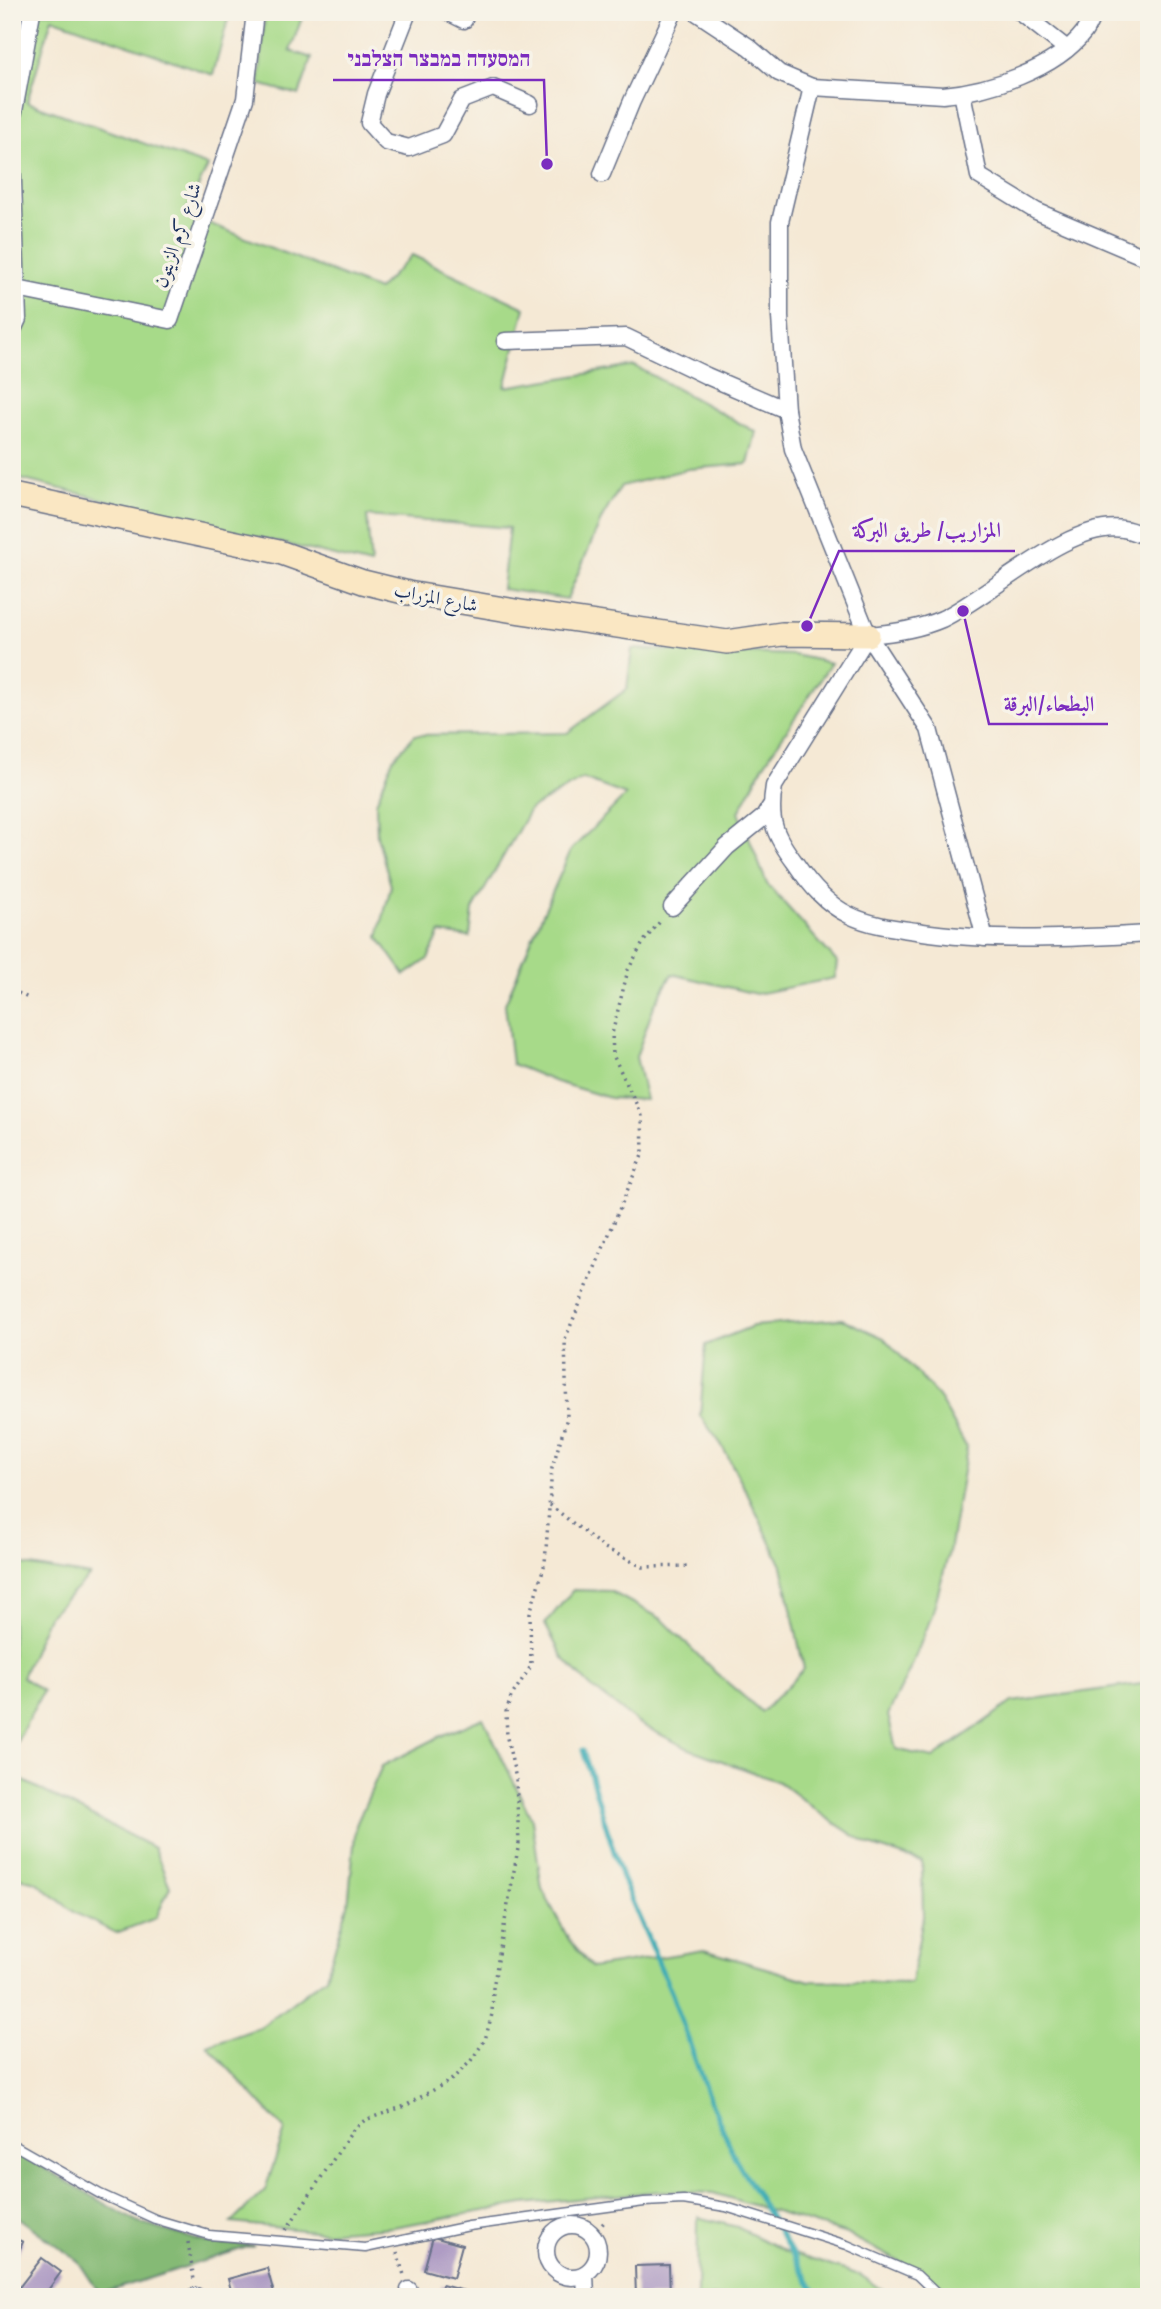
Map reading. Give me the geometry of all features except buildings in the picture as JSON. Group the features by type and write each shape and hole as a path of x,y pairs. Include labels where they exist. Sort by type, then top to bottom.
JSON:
{"street":[{"path":"12,122 32,12"},
{"name":"شارع كرم الزيتون","path":"17,289 170,320 245,100 255,12"},
{"path":"408,12 376,94 369,123 386,142 409,148 443,135 462,100 493,88 530,104"},
{"path":"448,12 464,20 466,12"},
{"path":"602,174 632,100 674,12"},
{"path":"696,12 749,47 779,73 812,87 929,94 962,93 1004,82 1035,69 1067,49 1084,32 1094,12"},
{"path":"1020,12 1067,49"},
{"path":"812,87 780,222 780,317 786,410 793,449 868,635 929,729 985,938"},
{"path":"962,93 979,176 1036,211 1149,259"},
{"path":"12,155 18,319 12,332"},
{"path":"505,341 626,337 786,410"},
{"name":"شارع المزراب","path":"12,495 279,552 363,582 408,593 521,612 727,642 782,634 868,635"},
{"path":"868,635 898,633 942,619 1066,542 1090,531 1122,529 1149,538"},
{"path":"868,635 774,786 771,807 777,839 811,886 832,905 850,916 893,928 953,937 1039,939 1149,933"},
{"path":"672,906 727,847 764,817 771,807"},
{"path":"585,2274 586,2297"}],"lane":[{"path":"12,2144 100,2194 155,2219 209,2235 365,2248 469,2226 644,2202 683,2200 726,2207 847,2245 917,2275 940,2297"}],"path":[{"path":"280,2241 353,2130 365,2120 405,2106 451,2080 470,2062 485,2040 492,2014 493,1988 519,1843 516,1779 507,1738 506,1712 510,1697 531,1666 530,1613 545,1563 552,1468 567,1418 565,1339 643,1153 642,1116 613,1055 612,1034 628,970 644,941 672,906"},
{"path":"12,990 28,998"},
{"path":"550,1505 603,1547 643,1567 691,1566"},
{"path":"186,2228 196,2296"},
{"path":"394,2241 410,2294"}],"green space":[{"path":"12,12 230,12 213,75 52,18 27,102 208,166 185,214 378,290 412,255 525,308 505,387 635,366 756,432 748,464 688,469 621,486 602,518 567,599 502,589 509,528 367,516 371,565 12,477"},
{"path":"265,12 304,12 290,51 312,58 299,95 259,84"},
{"path":"632,649 794,655 831,663 763,766 739,812 767,884 837,962 835,978 756,994 672,974 654,1006 636,1057 646,1100 610,1098 556,1082 512,1064 505,1004 571,850 626,795 583,779 530,809 473,910 470,937 440,933 428,959 405,975 378,937 391,886 377,836 376,803 393,759 415,735 567,733 627,689"},
{"path":"842,1319 884,1338 938,1396 967,1448 949,1552 932,1615 888,1715 896,1749 933,1758 1012,1702 1149,1683 1149,2297 946,2297 902,2263 847,2234 713,2193 662,2191 523,2204 393,2227 325,2232 231,2223 265,2190 285,2130 207,2045 259,2028 326,1977 348,1905 356,1825 382,1766 483,1718 532,1820 542,1889 569,1940 592,1968 704,1950 810,1981 911,1983 923,1917 922,1862 867,1844 779,1782 687,1748 638,1723 591,1687 563,1658 545,1624 573,1590 610,1591 662,1619 716,1673 762,1712 804,1669 782,1566 721,1444 700,1416 706,1345 753,1326"},
{"path":"12,1563 90,1576 48,1616 22,1677 43,1691 12,1751"},
{"path":"12,1775 154,1848 170,1887 156,1918 116,1933 75,1913 36,1882 12,1876"},
{"path":"12,2149 139,2223 212,2244 254,2245 100,2294 78,2261 12,2213"},
{"path":"698,2217 737,2227 787,2252 860,2275 894,2297 697,2297"}],"waterway":[{"path":"583,1750 622,1878 672,1994 707,2093 736,2160 818,2297"}],"place":[{"name":"המסעדה במבצר הצלבני","path":"547,164"},
{"name":"البطحاء/البرقة","path":"963,611"},
{"name":"المزاريب/ طريق البركة","path":"807,626"}]}
